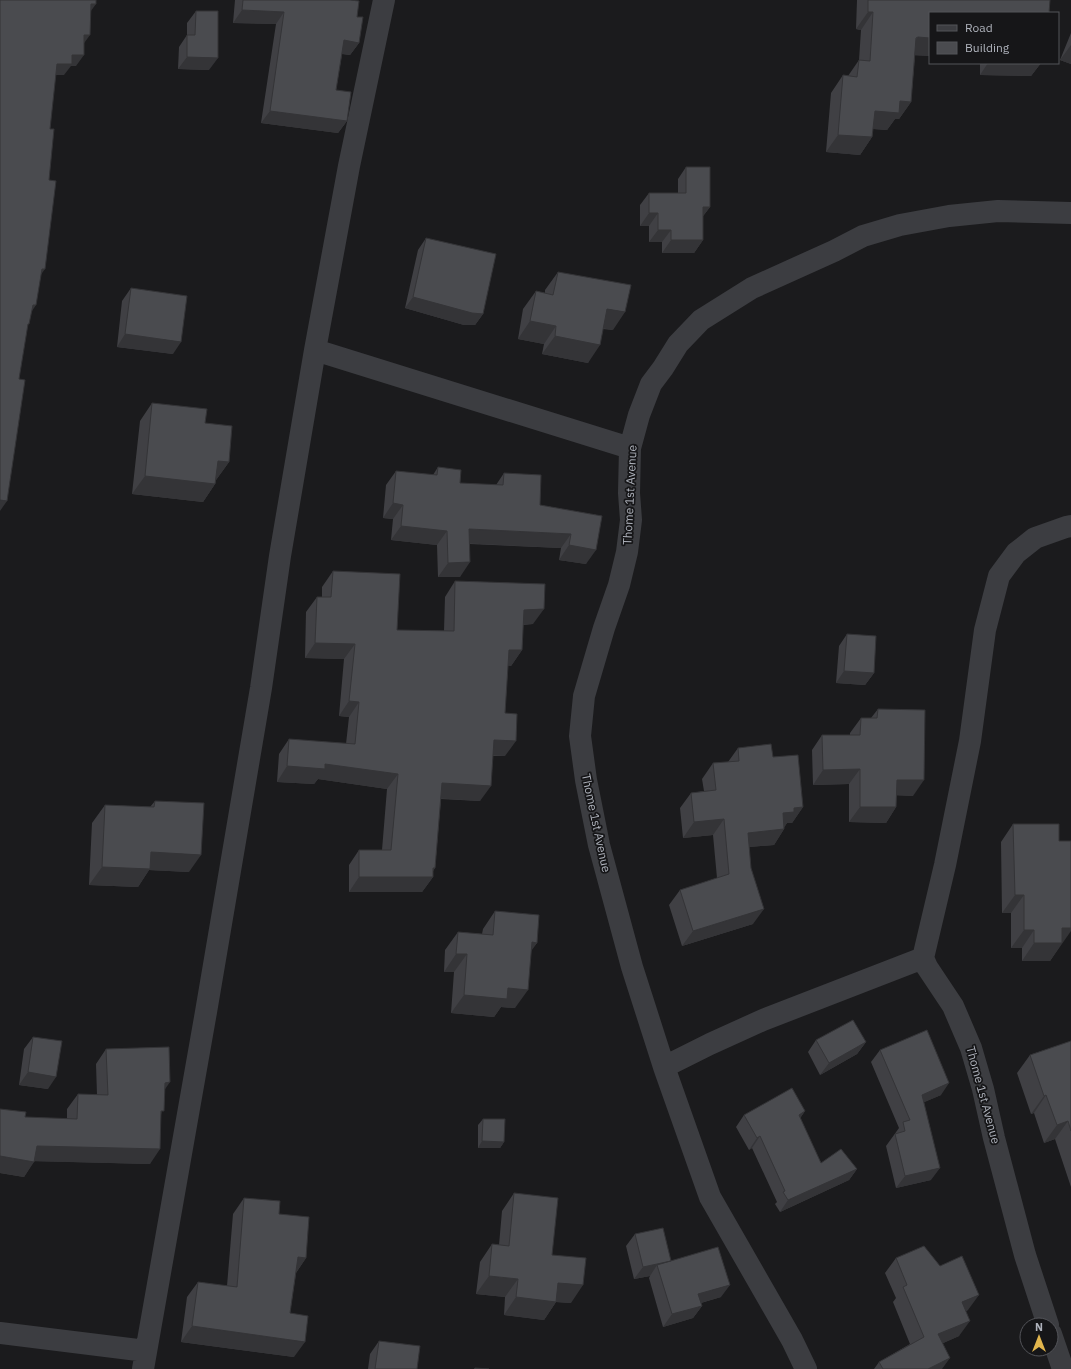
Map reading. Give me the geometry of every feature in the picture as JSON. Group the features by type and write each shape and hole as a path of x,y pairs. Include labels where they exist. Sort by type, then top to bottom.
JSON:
{"street":[{"path":"0,1334 144,1360 206,1012 261,688 280,556 315,350 349,166 384,0"},
{"name":"Thome 1st Avenue","path":"806,1369 792,1340 710,1197 664,1066 632,967 599,846 586,780 580,736 584,696 604,628 619,585 627,552 631,520 629,493 630,448 651,384 678,344 701,320 752,288 834,251 863,236 900,225 949,216 998,211 1071,213"},
{"path":"315,350 630,448"},
{"path":"664,1066 763,1020 923,958 945,865 969,749 985,630 999,576 1016,553 1036,538 1071,526"},
{"name":"Thome 1st Avenue","path":"923,958 927,967 954,1006 971,1048 983,1089 1025,1255 1045,1317"},
{"path":"1059,1356 1064,1369"}],"building":[{"path":"0,0 96,0 96,4 91,4 90,35 84,35 84,55 72,55 72,64 57,64 50,129 54,129 49,180 56,181 45,269 42,269 36,305 33,305 28,324 19,379 25,380 7,501 0,500"},
{"path":"243,0 359,1 357,17 363,17 359,43 344,40 336,90 351,92 347,121 270,111 284,12 242,10"},
{"path":"868,0 1050,0 1049,12 929,12 929,38 916,38 911,102 900,101 899,113 875,111 872,137 838,135 843,75 857,77 859,60 870,61 873,12 868,12"},
{"path":"196,11 218,11 218,58 187,57 187,35 195,35"},
{"path":"686,167 710,167 710,207 703,207 703,240 671,240 671,230 658,230 658,213 649,213 649,193 686,193"},
{"path":"426,238 496,254 483,314 472,313 413,297"},
{"path":"558,272 631,285 625,312 607,309 600,345 555,336 556,326 530,321 536,291 553,295"},
{"path":"131,288 187,296 181,342 125,334"},
{"path":"152,403 207,409 205,423 232,426 229,462 218,461 215,484 145,476"},
{"path":"438,467 461,470 460,483 503,485 504,473 541,475 540,505 602,516 596,550 569,545 571,534 469,529 470,562 448,563 447,531 401,526 403,505 393,503 396,471 437,475"},
{"path":"333,571 400,574 397,630 454,631 455,581 545,584 544,609 524,610 522,650 509,650 505,713 517,714 516,741 494,740 491,786 442,783 433,877 359,877 359,850 391,850 398,774 325,764 325,769 287,766 289,739 355,744 359,702 349,701 355,644 315,643 317,597 331,597"},
{"path":"847,634 876,636 874,673 844,671"},
{"path":"878,709 925,710 924,780 897,780 896,807 860,807 860,769 823,770 822,735 860,735 861,718 877,718"},
{"path":"771,744 773,757 798,755 803,807 794,808 794,812 783,813 784,829 748,833 751,868 764,909 693,931 680,890 729,874 724,819 694,822 691,793 716,790 713,763 739,761 738,748"},
{"path":"155,801 204,803 201,855 151,852 150,869 102,867 105,805 154,807"},
{"path":"1013,824 1059,824 1059,841 1071,841 1071,928 1062,928 1062,943 1034,943 1034,930 1024,930 1024,895 1015,895"},
{"path":"495,911 539,915 537,943 532,942 528,990 508,988 507,999 464,995 467,954 456,954 458,932 493,935"},
{"path":"853,1020 866,1042 829,1063 816,1040"},
{"path":"927,1030 949,1083 922,1095 940,1168 905,1176 895,1134 905,1131 903,1122 910,1120 880,1050"},
{"path":"33,1037 62,1041 56,1077 28,1072"},
{"path":"1071,1041 1071,1131 1068,1121 1057,1125 1046,1095 1044,1096 1030,1055"},
{"path":"169,1047 170,1082 165,1083 164,1111 161,1111 160,1149 37,1146 34,1162 0,1156 0,1109 26,1112 25,1117 77,1119 78,1094 108,1095 106,1049"},
{"path":"792,1088 805,1111 799,1115 821,1163 841,1149 857,1169 788,1200 783,1192 785,1191 760,1136 757,1138 744,1115"},
{"path":"483,1119 505,1119 504,1142 482,1141"},
{"path":"514,1193 558,1198 552,1255 586,1258 583,1285 558,1283 556,1302 516,1297 518,1279 489,1276 492,1244 509,1246"},
{"path":"244,1198 280,1201 279,1214 309,1217 306,1258 298,1257 290,1313 308,1316 305,1342 192,1326 198,1282 237,1287"},
{"path":"663,1228 671,1261 643,1267 635,1234"},
{"path":"924,1246 940,1266 962,1256 979,1295 962,1302 970,1321 938,1334 950,1358 928,1369 883,1369 879,1362 924,1337 903,1287 907,1285 896,1258"},
{"path":"718,1247 730,1285 698,1294 702,1306 672,1314 657,1265"},
{"path":"379,1341 420,1346 417,1369 375,1369"}]}
